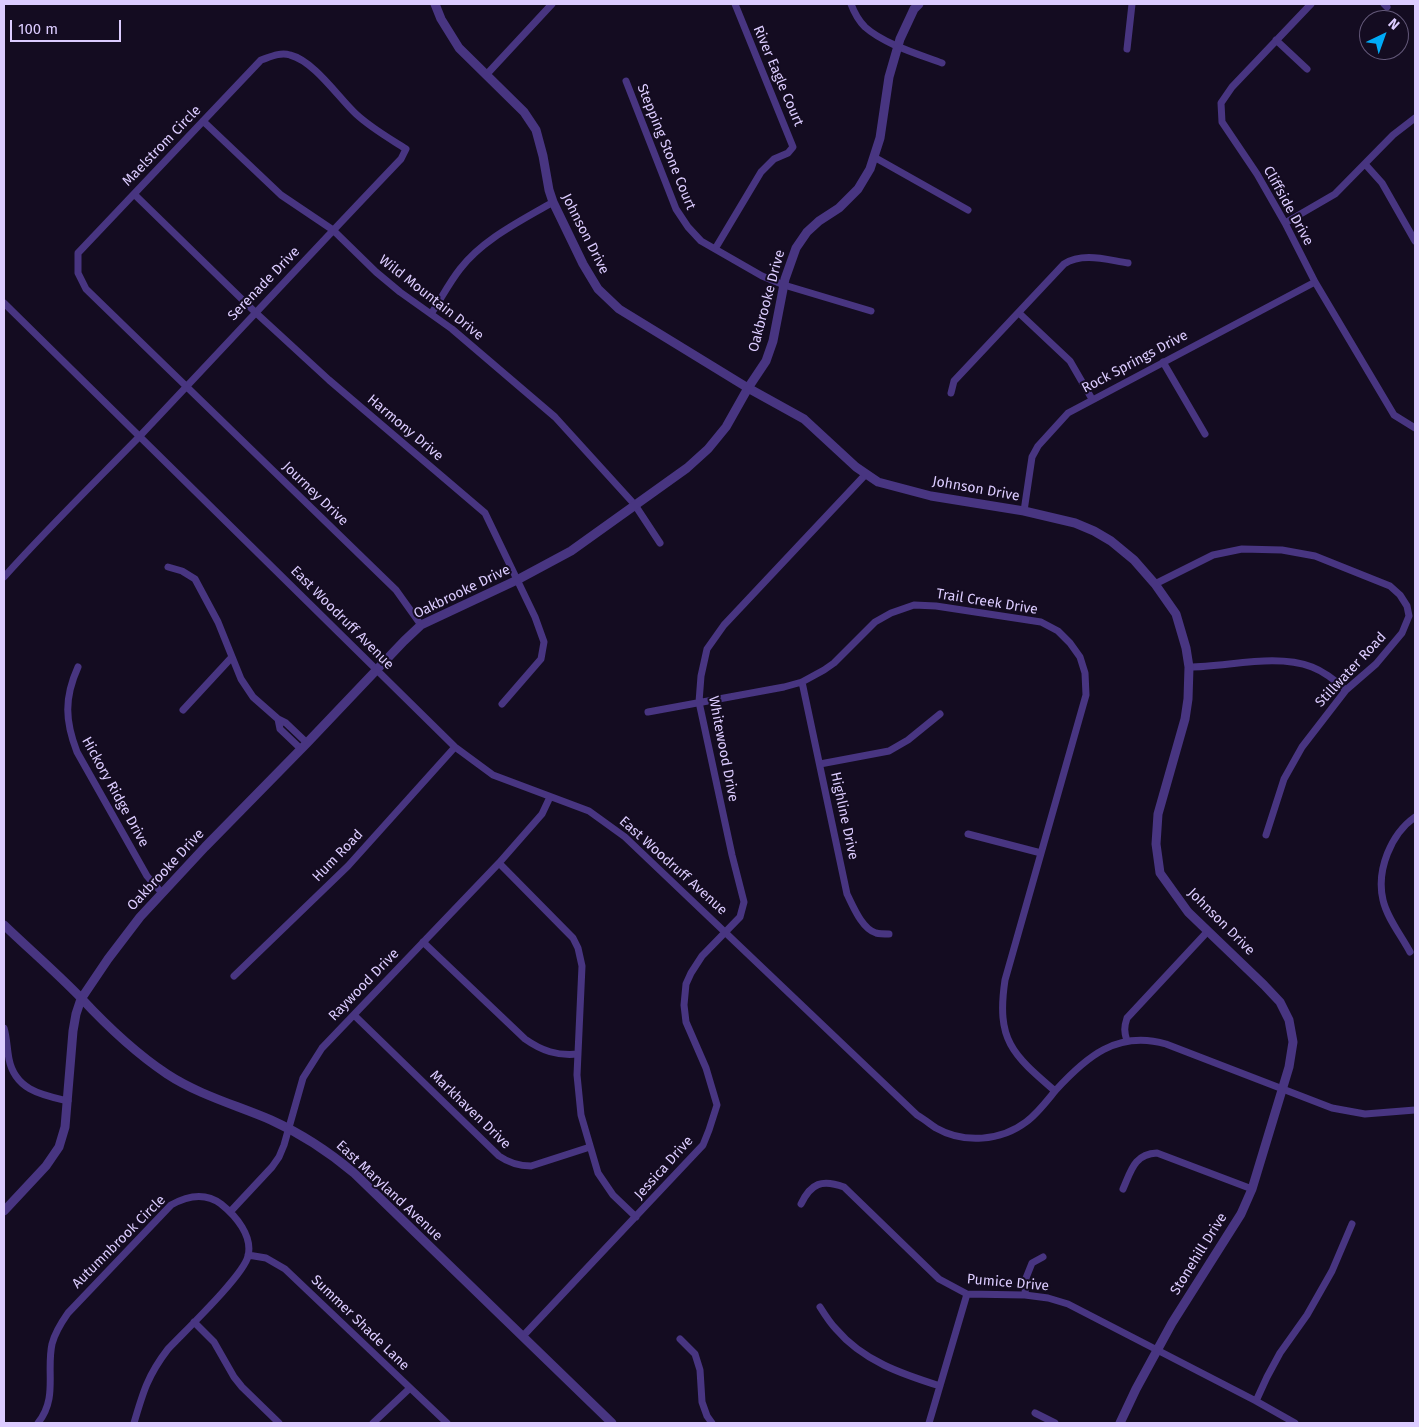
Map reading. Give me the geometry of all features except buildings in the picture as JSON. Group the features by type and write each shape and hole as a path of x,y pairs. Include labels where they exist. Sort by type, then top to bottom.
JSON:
{"street":[{"name":"Johnson Drive","path":"435,4 441,20 459,48 524,112 536,130 553,202 583,264 598,289 618,309 748,388 804,419 827,442 878,482 931,496 1076,523 1094,531 1124,551 1155,584 1176,614 1186,648 1189,667 1185,719 1158,814 1156,844 1160,873 1188,912 1280,1002 1289,1020 1294,1042 1281,1090"},
{"path":"486,74 552,4"},
{"name":"River Eagle Court","path":"715,249 761,172 774,160 788,153 793,147 735,4"},
{"path":"851,4 864,26 878,36 942,64"},
{"name":"Oakbrooke Drive","path":"5,1206 46,1166 59,1147 65,1127 68,1102 73,1030 81,999 140,917 205,846 421,626 517,580 571,551 687,468 708,449 726,427 766,361 773,341 784,285 796,248 807,232 819,221 839,208 858,189 870,169 880,138 888,77 898,46 914,9 919,4"},
{"path":"1127,49 1132,4"},
{"name":"Cliffside Drive","path":"1311,4 1232,87 1221,103 1222,122 1257,174 1315,282 1394,415 1415,428"},
{"path":"1276,40 1307,70"},
{"name":"Maelstrom Circle","path":"186,386 86,289 78,273 78,253 261,60 276,54 290,54 306,62 356,114 406,149"},
{"name":"Stepping Stone Court","path":"626,81 676,209 688,227 701,241 762,276 784,285 871,311"},
{"path":"1285,223 1335,194 1393,135 1415,118"},
{"name":"Wild Mountain Drive","path":"203,121 281,195 333,230 376,272 400,292 452,329 555,417 635,505 660,543"},
{"name":"Serenade Drive","path":"4,577 401,159 406,149"},
{"path":"874,157 968,210"},
{"path":"1365,164 1382,183 1415,241"},
{"name":"Harmony Drive","path":"134,194 255,312 329,380 485,513 535,617 544,642 541,659 502,704"},
{"path":"432,314 461,268 481,248 553,202"},
{"path":"951,393 954,381 1020,313 1064,264 1080,257 1128,263"},
{"name":"Rock Springs Drive","path":"1024,512 1032,457 1038,446 1068,413 1315,282"},
{"name":"East Woodruff Avenue","path":"4,303 455,747 493,775 589,811 625,836 917,1115 938,1129 962,1138 988,1138 1011,1131 1036,1113 1080,1064 1099,1051 1127,1041 1142,1040 1166,1044 1281,1090 1351,1113 1384,1114 1415,1110"},
{"path":"1020,313 1070,361 1092,399"},
{"path":"1163,362 1205,434"},
{"name":"Journey Drive","path":"186,386 396,590 421,626"},
{"name":"Whitewood Drive","path":"726,932 740,917 744,902 699,702 701,676 707,649 724,625 866,474"},
{"name":"Stillwater Road","path":"1155,584 1213,555 1242,549 1282,550 1315,556 1390,586 1400,595 1407,606 1408,616 1402,633 1376,664 1346,690 1302,747 1284,779 1275,802 1266,835"},
{"path":"168,567 189,575 200,586 241,679 253,697 289,726 304,746"},
{"name":"Trail Creek Drive","path":"648,712 802,682 834,663 875,622 891,613 914,605 936,606 1041,622 1058,631 1080,657 1085,673 1086,695 1004,980 1001,1003 1002,1020 1006,1035 1013,1049 1025,1064 1055,1091"},
{"path":"183,710 232,657"},
{"path":"1189,667 1291,661 1327,674 1346,690"},
{"name":"Hickory Ridge Drive","path":"78,667 71,681 69,692 67,714 69,732 77,752 147,876 162,894"},
{"name":"Highline Drive","path":"802,682 847,894 856,914 866,925 875,933 889,934"},
{"path":"820,764 889,751 908,740 940,714"},
{"path":"278,719 280,729 304,746"},
{"path":"283,732 289,726"},
{"name":"Hum Road","path":"234,976 348,866 455,747"},
{"name":"Raywood Drive","path":"230,1212 272,1167 284,1145 303,1078 322,1048 499,863 542,814 550,797"},
{"path":"1410,952 1383,901 1381,887 1387,854 1393,840 1409,821 1415,817"},
{"path":"968,834 1041,853"},
{"name":"Jessica Drive","path":"499,863 562,925 574,938 578,948 582,966 578,1054 578,1095 581,1115 598,1173 606,1187 636,1217 702,1145 714,1116 717,1105 712,1087 686,1022 684,992 691,973 702,956 726,932"},
{"name":"East Maryland Avenue","path":"4,925 116,1034 136,1052 167,1074 191,1088 288,1129 319,1146 354,1173 612,1423"},
{"path":"1127,1041 1124,1025 1127,1018 1208,932"},
{"path":"423,942 525,1040 551,1053 578,1054"},
{"name":"Markhaven Drive","path":"354,1015 506,1161 522,1166 530,1166 590,1147"},
{"path":"4,1028 9,1061 15,1076 20,1082 36,1093 68,1102"},
{"name":"Stonehill Drive","path":"1120,1423 1172,1323 1241,1214 1263,1157 1281,1090"},
{"path":"1123,1189 1134,1164 1146,1154 1157,1153 1252,1189"},
{"name":"Pumice Drive","path":"801,1204 806,1193 819,1183 831,1182 844,1187 939,1279 967,1294 1025,1295 1048,1298 1068,1304 1295,1423"},
{"name":"Autumnbrook Circle","path":"38,1423 50,1400 50,1354 56,1332 68,1313 171,1205 184,1198 200,1196 218,1202 230,1212 243,1228 248,1245 248,1255"},
{"path":"523,1336 636,1217"},
{"path":"1256,1401 1280,1353 1307,1315 1332,1271 1352,1224"},
{"path":"134,1423 147,1380 168,1349 239,1274 248,1255"},
{"name":"Summer Shade Lane","path":"248,1255 266,1258 286,1269 447,1423"},
{"path":"1025,1295 1026,1278 1032,1263 1043,1257"},
{"path":"930,1423 967,1294"},
{"path":"820,1307 836,1330 851,1345 870,1359 916,1379 940,1386"},
{"path":"194,1322 214,1342 234,1377 242,1387 279,1423"},
{"path":"680,1339 695,1354 700,1370 702,1402 707,1416 712,1423"},
{"path":"373,1423 410,1388"},
{"path":"1035,1413 1055,1423"}]}
